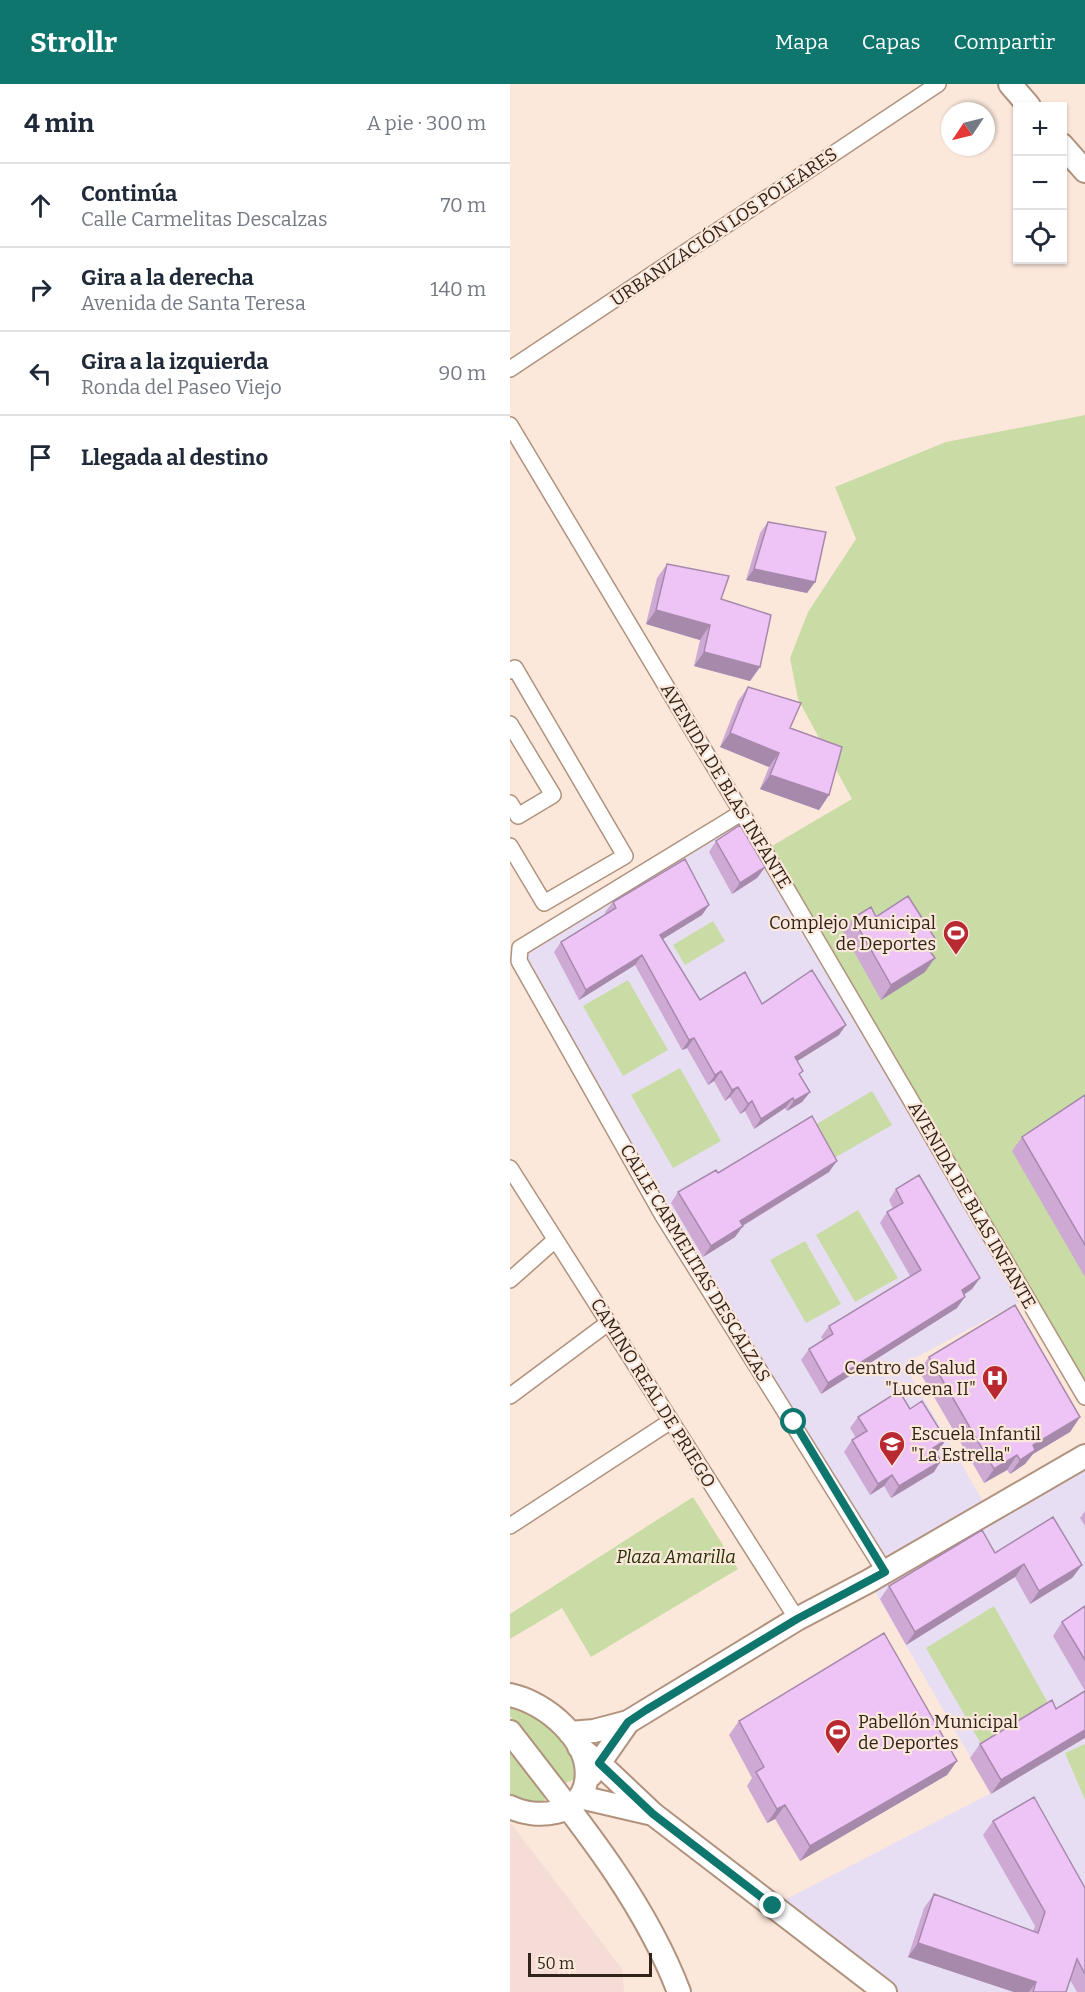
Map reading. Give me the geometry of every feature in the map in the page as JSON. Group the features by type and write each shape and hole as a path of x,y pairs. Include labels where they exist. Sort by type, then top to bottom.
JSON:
{"street":[{"name":"URBANIZACIÓN LOS POLEARES","path":"510,369 938,84"},
{"path":"1010,84 1026,102"},
{"path":"1067,151 1085,171"},
{"name":"AVENIDA DE BLAS INFANTE","path":"510,425 1085,1397"},
{"path":"510,671 515,668 625,855 544,903 510,846"},
{"path":"510,724 553,795 518,816 510,803"},
{"name":"CALLE CARMELITAS DESCALZAS","path":"741,813 520,948 519,961 663,1216 885,1572"},
{"name":"CAMINO REAL DE PRIEGO","path":"510,1168 797,1619"},
{"path":"510,1280 555,1240"},
{"path":"510,1396 608,1323"},
{"path":"510,1526 671,1421"},
{"path":"574,1740 594,1731 628,1722 797,1619 885,1572 1085,1456"},
{"path":"510,1682 510,1695 521,1697 549,1712 574,1740 653,1814 885,1992"},
{"path":"510,1807 547,1815 578,1795 628,1722"},
{"path":"510,1731 578,1795 622,1884 663,1953 679,1992"},
{"path":"574,1740 585,1766 578,1795"},
{"path":"578,1795 653,1814"}],"shaded area":[{"path":"741,813 1027,1298 904,1364 989,1512 1085,1456 1085,1992 885,1992 773,1906 991,1793 869,1581 884,1572 663,1216 520,948"},
{"path":"510,1822 622,1969 624,1992 510,1992"}],"green space":[{"name":"Complejo Municipal de Deportes","path":"1085,415 1085,1397 765,850 852,799 798,699 790,658 808,612 856,539 835,487 946,442"},
{"path":"713,921 725,941 685,965 673,945"},
{"path":"628,980 668,1050 623,1076 583,1006"},
{"path":"680,1068 721,1141 673,1168 631,1095"},
{"path":"872,1091 892,1125 829,1161 810,1128"},
{"path":"858,1210 898,1278 855,1302 816,1235"},
{"path":"805,1241 841,1304 806,1323 770,1260"},
{"name":"Plaza Amarilla","path":"693,1497 738,1569 591,1657 562,1608 510,1639 510,1614"},
{"path":"994,1606 1048,1703 981,1744 926,1648"},
{"path":"510,1703 537,1714 554,1728 566,1744 574,1762 575,1779 563,1784 510,1716"},
{"path":"1085,1744 1085,1800 1065,1753"},
{"path":"510,1749 544,1794 545,1799 542,1803 530,1804 510,1796"}],"building":[{"path":"768,522 826,532 815,582 754,569"},
{"path":"667,564 729,576 721,599 771,615 760,667 704,652 710,625 656,610"},
{"path":"748,687 801,703 790,728 842,747 829,795 770,775 779,753 730,733"},
{"path":"740,825 765,867 740,883 716,841"},
{"path":"685,859 709,905 660,935 700,1000 745,972 762,1004 812,970 846,1025 795,1057 803,1071 799,1074 810,1092 794,1101 793,1098 761,1119 752,1101 748,1104 738,1087 732,1090 721,1071 715,1075 694,1038 689,1040 642,955 586,990 561,942 616,908 613,902"},
{"path":"908,896 936,940 926,946 935,958 891,985 853,918 871,907 876,917"},
{"path":"1085,1095 1085,1245 1022,1137"},
{"path":"812,1116 837,1161 740,1221 743,1226 711,1246 678,1192 716,1170 718,1173"},
{"path":"919,1175 980,1278 962,1290 965,1297 828,1383 809,1349 833,1334 829,1326 921,1270 887,1212 903,1203 896,1189"},
{"name":"Centro de Salud \"Lucena II\"","path":"1015,1305 1080,1417 1033,1445 1035,1450 1020,1460 1017,1455 994,1469 929,1357"},
{"path":"899,1391 910,1409 922,1401 946,1440 933,1448 941,1461 899,1486 892,1475 878,1484 852,1440 867,1431 858,1417"},
{"path":"1053,1517 1082,1565 1039,1591 1024,1564 915,1632 889,1586 982,1530 995,1553"},
{"path":"1085,1606 1085,1660 1062,1622"},
{"name":"Pabellón Municipal de Deportes","path":"884,1633 957,1761 810,1846 785,1805 777,1809 756,1772 764,1767 739,1721"},
{"path":"1085,1691 1085,1730 1001,1780 980,1744 1052,1700 1056,1709"},
{"path":"1034,1797 1085,1888 1085,1974 1077,1959 1066,1992 1033,1992 1036,1982 918,1943 934,1894 1038,1933 1045,1912 993,1821"}],"place":[{"name":"Complejo Municipal de Deportes","path":"956,956"},
{"name":"Centro de Salud \"Lucena II\"","path":"995,1401"},
{"name":"Escuela Infantil \"La Estrella\"","path":"892,1467"},
{"name":"Pabellón Municipal de Deportes","path":"838,1755"}],"route":[{"path":"773,1906 653,1814 599,1763 628,1722 797,1619 885,1572 794,1422"}]}
